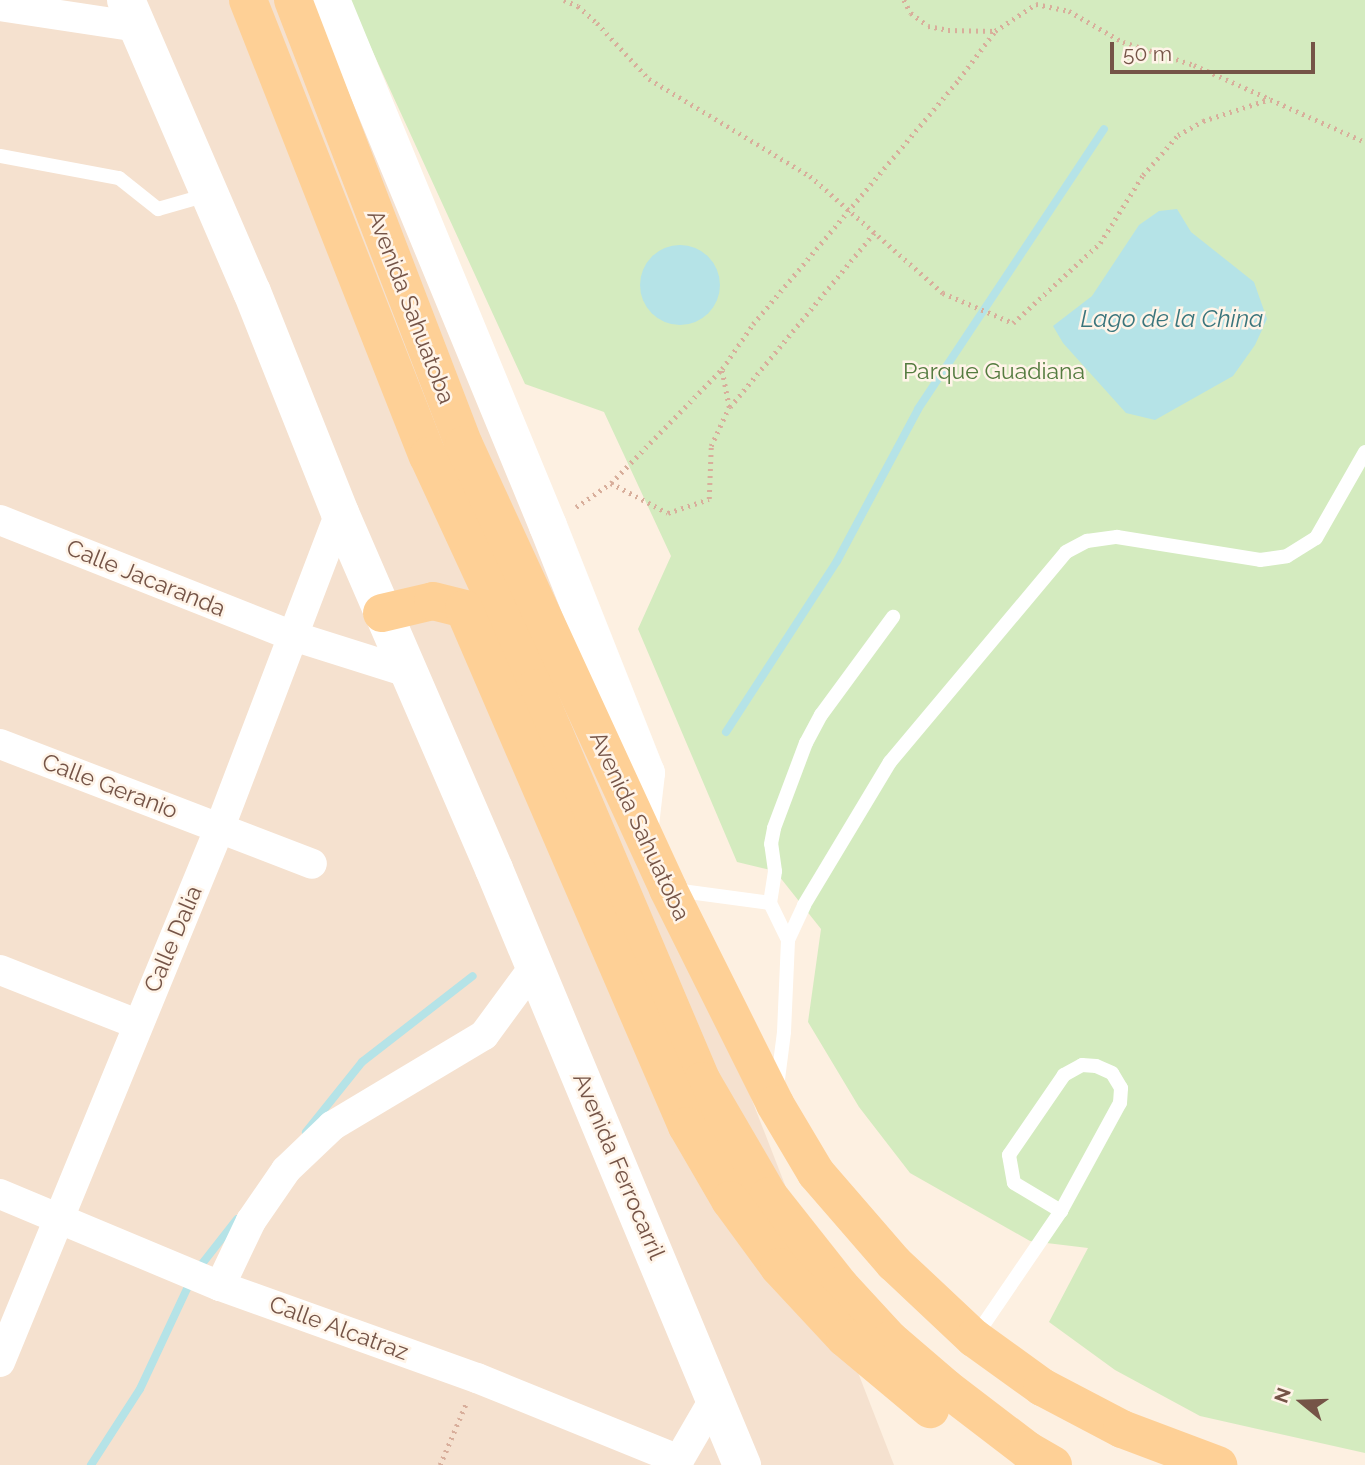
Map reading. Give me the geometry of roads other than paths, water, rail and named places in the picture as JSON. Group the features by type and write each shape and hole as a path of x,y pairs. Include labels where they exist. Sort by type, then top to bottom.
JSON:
{"main road":[{"name":"Avenida Sahuatoba","path":"248,0 428,456 535,688 702,1081 769,1196 840,1286 890,1340 956,1396 1027,1450 1053,1465"},
{"name":"Avenida Sahuatoba","path":"293,0 464,445 668,889 775,1104 816,1173 894,1263 974,1338 1042,1387 1111,1423 1219,1465"},
{"path":"382,613 433,601 464,609 687,1126 730,1200 779,1267 845,1338 936,1414 1008,1465"}],"street":[{"path":"331,0 548,526 646,773 640,825"},
{"path":"0,6 133,14 382,613 410,673"},
{"name":"Calle Dalia","path":"0,1362 57,1216 220,827 340,513"},
{"name":"Calle Jacaranda","path":"0,520 293,636 410,673"},
{"name":"Avenida Ferrocarril","path":"410,673 716,1396 742,1465"},
{"name":"Calle Geranio","path":"0,744 312,864"},
{"path":"220,1286 251,1221 286,1170 332,1126 484,1035 534,967"},
{"path":"0,970 137,1024"},
{"name":"Calle Alcatraz","path":"0,1194 220,1286 477,1378 678,1462"},
{"path":"678,1462 716,1396"}],"lane":[{"path":"0,156 119,178 158,209 210,194"},
{"path":"775,1104 784,1032 788,940 804,905 890,762 1066,552 1087,541 1117,537 1259,560 1287,556 1316,538 1365,452"},
{"path":"788,940 770,903 775,871 771,844 774,828 806,743 821,715 893,617"},
{"path":"668,889 770,903"},
{"path":"974,1338 1061,1211 1120,1103 1121,1088 1117,1080 1112,1073 1096,1066 1082,1065 1065,1075 1009,1154 1014,1184 1061,1211"}],"water":[{"name":"Lago de la China","path":"1177,209 1191,232 1254,282 1267,319 1255,345 1233,376 1155,420 1126,413 1063,343 1053,326 1092,296 1139,225 1159,211"},
{"path":"672,245 688,245 709,256 720,277 720,293 709,314 688,325 672,325 658,319 646,307 640,293 640,277 646,263 658,251"}],"waterway":[{"path":"726,732 837,561 918,409 1104,129"},
{"path":"306,1132 362,1062 473,976"},
{"path":"198,1269 237,1219"},
{"path":"91,1465 140,1389 191,1280"}],"park label":[{"name":"Parque Guadiana","path":"994,371"}]}
